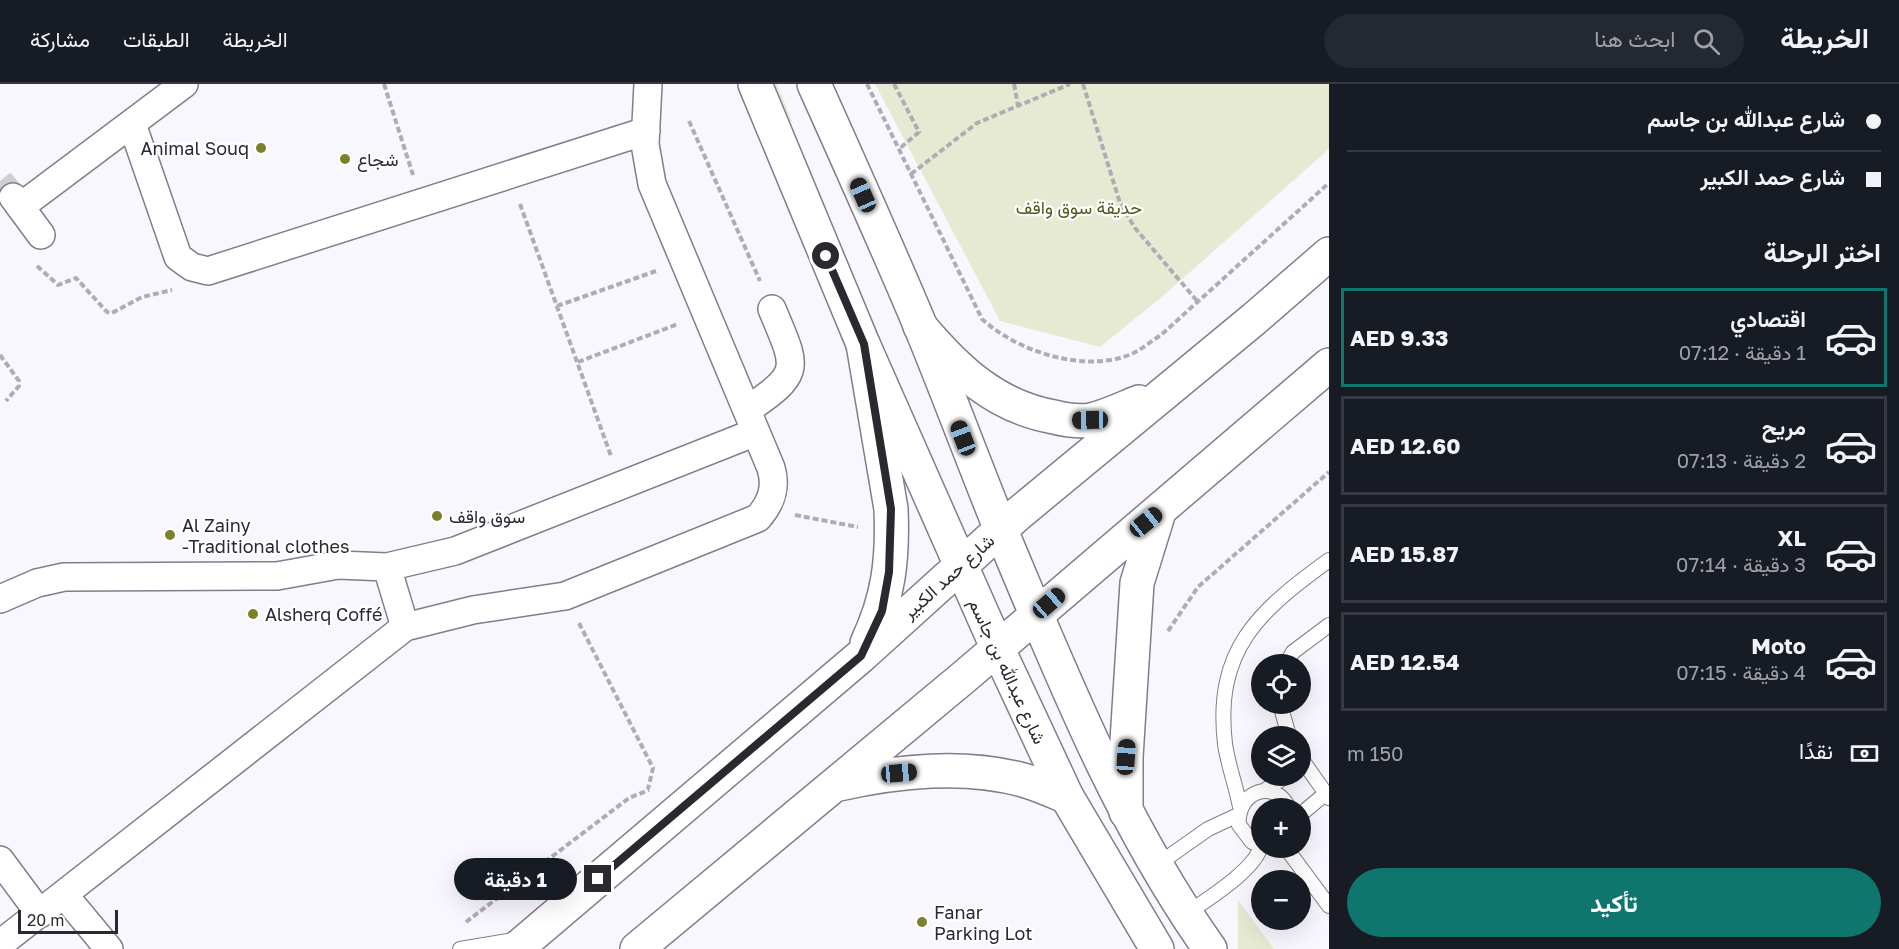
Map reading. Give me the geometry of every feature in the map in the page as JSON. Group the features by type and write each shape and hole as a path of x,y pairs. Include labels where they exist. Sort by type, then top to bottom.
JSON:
{"main road":[{"name":"شارع عبدالله بن جاسم","path":"755,84 864,344 959,565 997,647 1067,797 1157,949"},
{"path":"814,84 920,326 1036,614 1126,812 1186,914 1210,949"},
{"name":"شارع حمد الكبير","path":"523,943 861,656 1000,528 1171,388 1329,254"},
{"path":"920,326 944,354 981,387 1033,413 1070,420 1090,420 1171,388"},
{"path":"861,656 882,611 892,533 891,509 864,344"},
{"path":"636,949 1159,512 1329,365"},
{"path":"1126,812 1126,757 1137,583 1159,512"},
{"path":"831,786 882,775 933,770 1023,780 1067,797"}],"street":[{"path":"41,235 16,202 132,124 184,84"},
{"path":"0,944 65,896 405,627 473,610 565,596 758,518 765,510 770,501 775,480 652,184 647,163 648,84"},
{"path":"132,124 178,257 199,270 215,270 646,131"},
{"path":"0,600 37,583 64,577 277,576 339,565 387,567 455,551 621,484 752,421 782,386 792,370 790,352 772,309"},
{"path":"387,567 405,627"},
{"path":"0,860 40,914"},
{"path":"65,896 109,949"}],"lane":[{"path":"1251,839 1244,835 1239,825 1239,811 1226,747 1223,717 1226,687 1234,658 1248,631 1267,608 1329,560"},
{"path":"1292,654 1329,625"},
{"path":"1311,774 1327,796 1311,807"},
{"path":"1157,865 1239,811 1246,799 1272,786"},
{"path":"1264,792 1281,798"},
{"path":"1186,914 1238,875 1255,858"},
{"path":"1293,858 1329,906"},
{"path":"460,949 523,943"}],"path":[{"path":"384,84 422,202"},
{"path":"867,84 982,319 998,333 1049,356 1090,361 1130,355 1161,335 1329,183"},
{"path":"894,84 919,132 899,149"},
{"path":"1014,84 1018,106"},
{"path":"911,174 977,123 1070,84"},
{"path":"1083,84 1120,203 1135,228 1198,302"},
{"path":"689,120 772,309"},
{"path":"510,175 621,484"},
{"path":"32,261 58,285 76,278 112,314 142,297 166,293 183,285 199,270"},
{"path":"557,306 685,261"},
{"path":"578,362 706,313"},
{"path":"0,356 19,381 19,386 6,401"},
{"path":"1167,633 1198,587 1329,472"},
{"path":"765,510 892,533"},
{"path":"565,596 653,768 648,790"},
{"path":"458,929 629,798 665,786 700,791"}],"green space":[{"path":"768,84 777,84 792,121 784,124"},
{"name":"حديقة سوق واقف","path":"875,84 1329,84 1329,149 1163,296 1100,347 1000,321"},
{"path":"1238,900 1251,918 1251,930 1260,930 1274,949 1238,949"}],"tunnel":[{"path":"0,181 13,197"}],"place":[{"name":"Animal Souq","path":"261,148"},
{"name":"شجاع","path":"345,159"},
{"name":"سوق واقف","path":"437,516"},
{"name":"Al Zainy -Traditional clothes","path":"170,535"},
{"name":"Alsherq Coffé","path":"253,614"},
{"name":"Fanar Parking Lot","path":"922,922"}],"route":[{"path":"598,879 861,656 882,611 889,572 891,509 864,344 826,256"}]}
